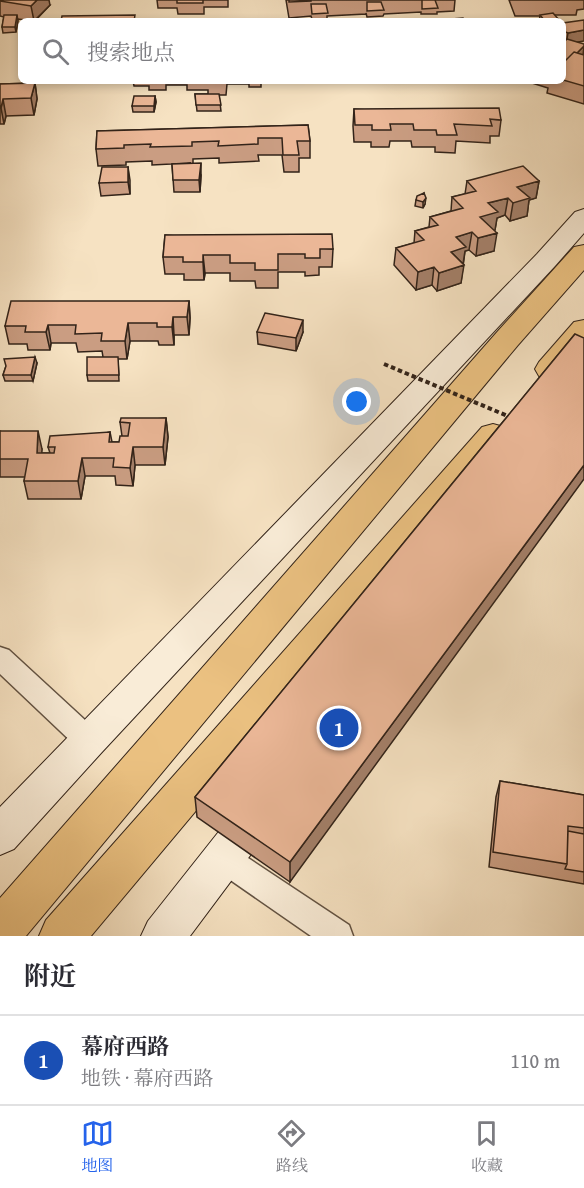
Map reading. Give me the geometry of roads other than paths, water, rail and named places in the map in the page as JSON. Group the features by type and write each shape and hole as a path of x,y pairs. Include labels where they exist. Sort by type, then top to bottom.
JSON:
{"highway":[{"path":"11,918 507,338 584,253"},
{"path":"62,936 520,410 567,362 584,329"}],"main road":[{"path":"0,836 88,740 522,286 584,217"},
{"path":"163,936 281,783"}],"street":[{"path":"0,658 88,740"},
{"path":"223,858 338,936"}],"place":[{"name":"幕府西路","path":"339,728"}]}
